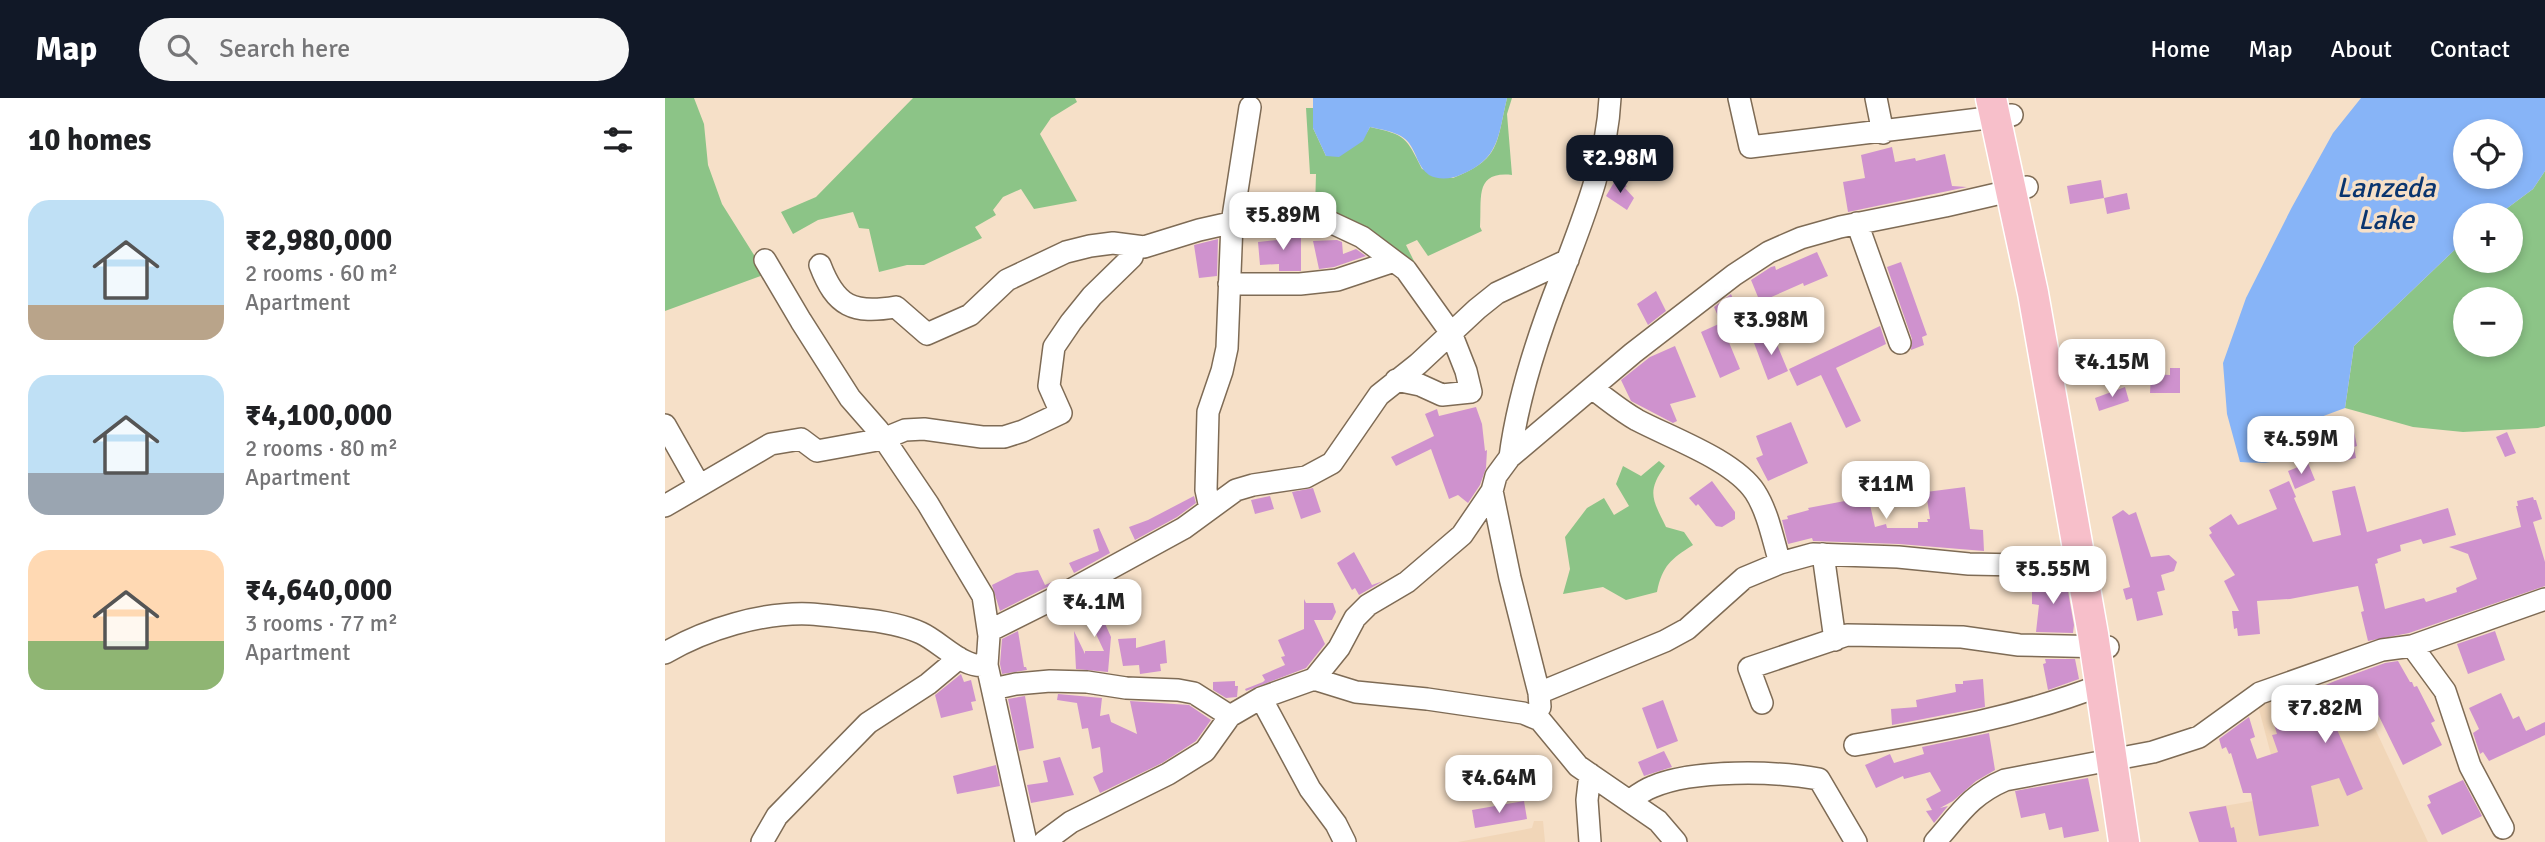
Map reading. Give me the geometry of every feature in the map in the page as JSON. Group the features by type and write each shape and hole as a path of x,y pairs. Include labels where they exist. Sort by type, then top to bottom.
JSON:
{"highway":[{"path":"2001,107 2057,333 2120,758 2124,842"},
{"path":"2019,188 2033,293 2081,566 2102,647 2101,685 2141,842"}],"street":[{"path":"1510,457 1514,425 1531,360 1601,165 1610,98"},
{"path":"1739,98 1750,148 1883,133 2001,107"},
{"path":"1876,98 1883,133"},
{"path":"1210,508 1206,491 1208,412 1227,348 1232,223 1250,107"},
{"path":"1044,842 1071,822 1168,774 1205,751 1230,716 1261,698 1314,679 1339,648 1355,618 1368,605 1407,582 1462,535 1492,491 1496,476 1510,457 1633,354 1734,275 1769,252 1801,238 1857,223 2019,188"},
{"path":"820,265 827,284 836,297 852,308 871,311 896,307 927,334 970,316 1007,280 1066,252 1113,243 1144,247 1232,223 1307,218 1330,222 1362,237 1406,270 1451,333 1471,392 1442,395 1420,385 1396,380"},
{"path":"1857,223 1901,343"},
{"path":"665,506 771,444 801,439 817,451 883,439 905,430 924,429 982,437 1004,437 1023,432 1061,413 1049,386 1054,347 1085,304 1132,257 1135,247"},
{"path":"765,260 850,398 883,439 928,504 983,596 989,631 987,665 1026,842"},
{"path":"989,631 1175,533 1236,490 1306,477 1332,463 1379,395 1497,293 1568,260"},
{"path":"1229,284 1300,284 1337,280 1394,261"},
{"path":"1593,388 1635,419 1679,440 1738,474 1755,492 1765,514 1780,563"},
{"path":"665,425 699,485"},
{"path":"1492,491 1510,578 1539,693 1540,720"},
{"path":"1539,693 1665,641 1687,629 1744,578 1780,563 1813,554 1898,557 1969,564 2081,566"},
{"path":"1823,554 1835,640"},
{"path":"1935,842 1971,801 1985,789 2005,780 2153,751 2199,737 2260,693 2382,650 2412,646 2545,599"},
{"path":"665,653 699,637 749,621 808,614 891,623 922,633 959,658 980,667 987,665"},
{"path":"1762,703 1749,668 1847,635 1962,637 2019,645 2102,647"},
{"path":"2412,646 2445,691 2470,766 2504,828"},
{"path":"762,842 776,816 868,723 928,684 959,658"},
{"path":"1314,679 1356,692 1523,713 1540,720 1578,766 1658,821 1676,842"},
{"path":"993,690 1016,684 1050,681 1178,690 1194,693 1230,716"},
{"path":"1855,745 1911,736 2056,702 2101,685"},
{"path":"1261,698 1310,789 1336,824 1345,842"},
{"path":"1590,774 1587,800 1590,842"},
{"path":"1629,801 1650,787 1696,776 1796,775 1819,779 1856,842"}],"shaded area":[{"path":"2350,675 2428,842 2199,842 2189,812 2282,796 2257,702 2293,692 2303,695"},
{"path":"1534,821 1543,821 1545,842 1458,842 1532,828"}],"green space":[{"path":"665,98 694,98 704,124 708,165 722,204 766,274 665,311"},
{"path":"913,98 1075,98 1077,102 1051,118 1040,134 1077,201 1034,209 1021,189 1003,197 993,210 996,215 975,227 982,238 924,265 907,265 879,272 869,229 859,228 853,212 818,220 793,234 781,212 816,197"},
{"path":"1507,98 1512,98 1507,114 1512,175 1491,177 1486,182 1481,197 1482,231 1428,256 1417,240 1406,245 1415,263 1410,266 1315,209 1316,174 1310,174 1306,108 1313,108 1313,128 1326,156 1357,144 1370,127 1391,132 1403,139 1422,169 1453,178 1480,164 1494,148"},
{"path":"2545,171 2545,426 2463,432 2413,427 2345,408 2354,346 2453,251 2453,273 2523,273 2523,203 2514,203 2533,189"},
{"path":"1659,461 1665,466 1655,483 1655,503 1666,527 1684,532 1693,545 1669,564 1657,592 1626,600 1603,587 1563,594 1570,569 1565,537 1587,508 1604,498 1614,515 1629,506 1616,484 1623,466 1641,476"}],"water":[{"path":"1313,98 1507,98 1499,135 1490,154 1473,169 1445,178 1432,177 1425,172 1409,143 1401,136 1370,127 1363,141 1339,157 1326,156 1313,128"},
{"name":"Lanzeda Lake","path":"2361,98 2545,98 2545,171 2533,189 2514,203 2453,203 2453,251 2354,346 2345,408 2302,424 2302,452 2272,462 2240,462 2227,414 2223,363 2246,298 2333,133"}],"building":[{"path":"1892,147 1895,162 1915,158 1916,161 1945,154 1952,186 1967,187 1848,212 1843,182 1865,178 1861,155"},
{"path":"1616,179 1627,186 1625,188 1634,198 1627,210 1606,196"},
{"path":"2101,180 2104,198 2070,204 2067,186"},
{"path":"2127,193 2130,209 2107,214 2104,198"},
{"path":"1301,232 1301,271 1279,271 1279,264 1260,265 1258,242 1278,240 1278,233"},
{"path":"1218,239 1217,276 1199,278 1194,245"},
{"path":"1313,241 1342,242 1343,254 1356,249 1366,256 1319,269"},
{"path":"1817,252 1828,276 1804,286 1803,283 1760,302 1751,280 1771,267 1775,266 1776,270"},
{"path":"1901,262 1927,335 1922,337 1924,345 1911,350 1912,339 1887,267"},
{"path":"1656,291 1666,311 1648,325 1637,304"},
{"path":"1731,294 1747,332 1728,340 1740,369 1720,378 1701,332 1721,323 1714,307"},
{"path":"1880,326 1886,344 1836,368 1861,421 1846,428 1821,375 1797,386 1789,369"},
{"path":"1773,335 1788,371 1768,380 1754,343"},
{"path":"1675,346 1696,397 1670,404 1677,421 1673,423 1631,401 1621,380 1650,357"},
{"path":"2170,368 2180,368 2180,393 2150,393 2151,374 2170,375"},
{"path":"2125,387 2129,401 2099,411 2095,398"},
{"path":"1476,407 1482,424 1485,451 1487,450 1486,468 1480,485 1468,503 1458,495 1449,499 1431,449 1396,466 1391,457 1434,436 1425,414 1437,409 1439,416"},
{"path":"1791,422 1808,463 1768,481 1756,458 1763,455 1756,436"},
{"path":"2337,431 2338,436 2354,432 2356,458 2340,462 2338,455 2324,458 2318,436"},
{"path":"2507,432 2516,453 2505,457 2496,437"},
{"path":"2308,463 2315,480 2295,489 2288,471"},
{"path":"1859,464 1870,494 1868,496 1875,527 1886,524 1887,528 1918,528 1918,522 1928,522 1927,519 1930,519 1926,492 1965,487 1970,529 1983,530 1984,551 1813,541 1812,538 1788,544 1782,520 1809,510 1808,508 1852,499 1843,469"},
{"path":"1712,481 1735,512 1735,519 1722,527 1716,526 1698,504 1696,506 1689,498"},
{"path":"2289,481 2313,542 2341,535 2332,491 2355,486 2367,532 2448,508 2456,535 2423,544 2421,539 2400,545 2401,551 2377,559 2378,563 2375,564 2385,609 2424,598 2426,602 2457,592 2456,588 2477,579 2468,554 2449,547 2521,527 2517,501 2533,497 2542,519 2533,522 2545,562 2545,586 2409,633 2368,641 2358,586 2290,599 2257,601 2260,634 2238,636 2237,628 2234,629 2232,611 2239,611 2224,581 2235,575 2209,535 2212,533 2209,528 2231,514 2238,525 2277,509 2269,490"},
{"path":"1313,488 1321,512 1301,519 1292,492"},
{"path":"1194,496 1196,503 1177,517 1135,540 1129,527"},
{"path":"1270,496 1274,509 1255,514 1251,500"},
{"path":"2123,510 2129,515 2136,512 2151,557 2169,555 2177,562 2174,571 2161,575 2165,590 2157,592 2163,615 2137,621 2132,598 2126,600 2123,589 2130,587 2112,517"},
{"path":"1099,528 1110,553 1074,573 1069,563 1099,551 1093,530"},
{"path":"1354,552 1372,585 1383,581 1359,595 1355,588 1352,590 1337,563"},
{"path":"1038,570 1045,585 1052,582 1053,584 1000,611 992,585 1016,573"},
{"path":"2032,578 2066,580 2073,633 2036,632 2039,605 2032,604"},
{"path":"1100,589 1103,595 1094,599 1111,637 1108,672 1076,669 1074,631 1085,654 1085,651 1104,651 1080,600"},
{"path":"1304,599 1306,603 1333,603 1336,612 1332,620 1314,620 1325,644 1306,668 1246,691 1245,689 1265,680 1262,675 1285,665 1281,657 1285,656 1278,640 1304,629"},
{"path":"1018,631 1024,667 1027,670 1002,674 1002,639"},
{"path":"2495,631 2505,660 2468,674 2457,644"},
{"path":"1136,638 1136,648 1165,640 1167,663 1160,664 1161,671 1140,674 1139,665 1123,666 1118,639"},
{"path":"2045,659 2075,659 2079,679 2048,690 2043,664 2046,663"},
{"path":"2398,661 2410,682 2414,687 2417,686 2435,721 2431,723 2442,745 2403,765 2367,692 2328,709 2363,789 2347,796 2339,778 2311,786 2319,826 2259,836 2251,793 2243,793 2231,753 2229,754 2226,747 2222,749 2219,739 2249,717 2255,737 2250,739 2257,759 2278,752 2272,735 2277,734 2273,721 2280,719 2274,702 2294,695 2295,698 2385,663"},
{"path":"961,674 964,682 971,680 976,701 971,702 973,710 941,718 935,695"},
{"path":"1983,679 1985,707 1892,725 1891,709 1917,707 1916,700 1956,692 1955,684"},
{"path":"1235,681 1235,686 1238,686 1237,697 1226,698 1213,690 1213,682"},
{"path":"2501,693 2513,719 2519,716 2526,731 2545,722 2545,735 2489,761 2483,752 2480,754 2473,733 2479,729 2469,708"},
{"path":"1058,694 1102,698 1100,716 1109,714 1111,722 1137,734 1130,701 1189,705 1211,720 1196,741 1162,763 1100,793 1093,777 1103,772 1100,747 1092,749 1088,728 1082,729 1077,703 1057,700"},
{"path":"1025,696 1034,748 1019,751 1008,699"},
{"path":"1663,700 1678,741 1657,749 1642,708"},
{"path":"1989,733 1995,770 1940,808 1948,806 1934,823 1926,811 1932,810 1926,799 1941,791 1930,772 1904,779 1903,776 1876,788 1865,765 1890,754 1894,763 1924,754 1922,747"},
{"path":"1664,751 1672,767 1644,776 1638,762"},
{"path":"1060,757 1074,795 1031,803 1027,785 1048,782 1043,761"},
{"path":"996,765 1000,786 957,794 953,776"},
{"path":"2088,778 2099,831 2064,838 2062,827 2049,830 2045,813 2021,818 2015,791"},
{"path":"2463,780 2482,816 2442,835 2427,805 2431,803 2428,796"},
{"path":"1524,801 1527,819 1475,828 1472,810"},
{"path":"2226,806 2237,842 2199,842 2189,812"}]}
